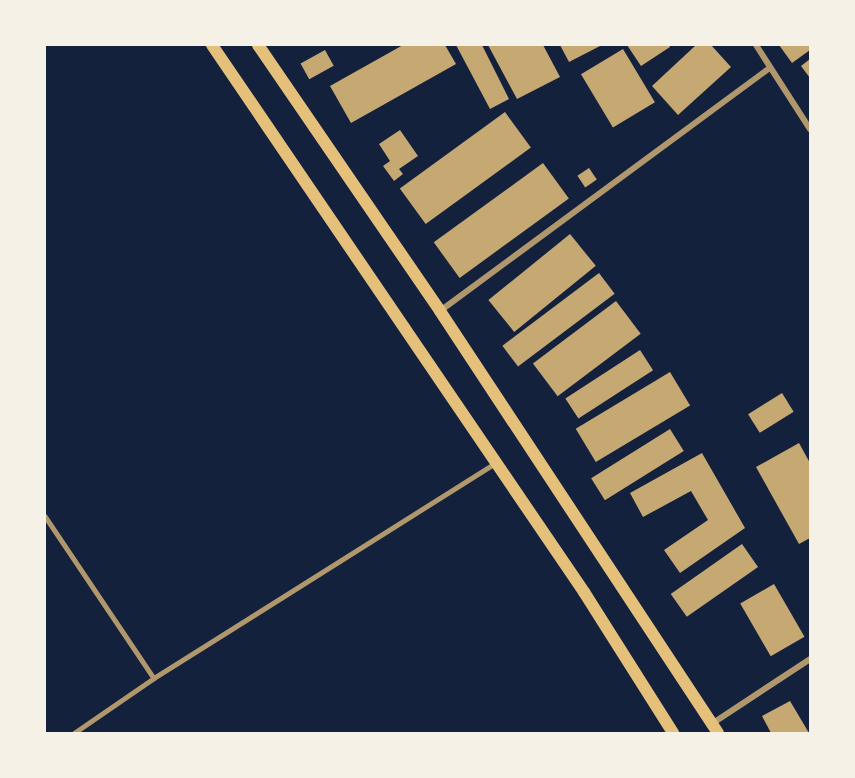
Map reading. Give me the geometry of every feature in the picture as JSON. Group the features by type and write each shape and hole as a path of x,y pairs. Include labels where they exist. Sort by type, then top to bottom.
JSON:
{"main road":[{"path":"212,45 496,464 673,733"},
{"path":"258,45 440,310 715,728"}],"street":[{"path":"756,45 810,129"},
{"path":"440,310 769,68"},
{"path":"715,728 810,659"}],"lane":[{"path":"74,733 154,678 496,464"},
{"path":"45,516 154,678"}],"building":[{"path":"403,45 445,45 456,64 351,123 330,86"},
{"path":"456,45 482,45 509,99 490,109"},
{"path":"488,45 543,45 560,77 517,99"},
{"path":"560,45 602,45 569,62"},
{"path":"627,45 669,45 670,47 641,66"},
{"path":"696,45 711,45 731,67 678,115 652,86"},
{"path":"779,45 810,45 810,50 792,63"},
{"path":"623,49 655,102 613,127 581,74"},
{"path":"325,50 334,66 309,79 301,64"},
{"path":"810,59 810,78 801,66"},
{"path":"505,112 531,148 426,224 400,188"},
{"path":"400,130 418,156 399,169 403,174 394,181 383,166 390,161 379,144"},
{"path":"543,163 569,199 460,278 434,242"},
{"path":"589,168 597,180 585,187 577,176"},
{"path":"570,234 596,266 514,332 488,300"},
{"path":"599,273 615,294 518,367 502,346"},
{"path":"616,301 641,334 558,396 533,364"},
{"path":"640,350 653,370 578,419 565,398"},
{"path":"670,372 690,405 596,462 576,429"},
{"path":"782,393 794,412 760,433 748,414"},
{"path":"670,429 684,451 605,500 591,478"},
{"path":"799,443 810,463 810,538 799,544 756,467"},
{"path":"702,453 745,528 680,573 664,550 708,520 691,491 643,517 630,493"},
{"path":"742,544 758,567 687,617 671,594"},
{"path":"774,584 804,637 771,656 740,604"},
{"path":"790,701 809,733 771,733 762,716"}]}
